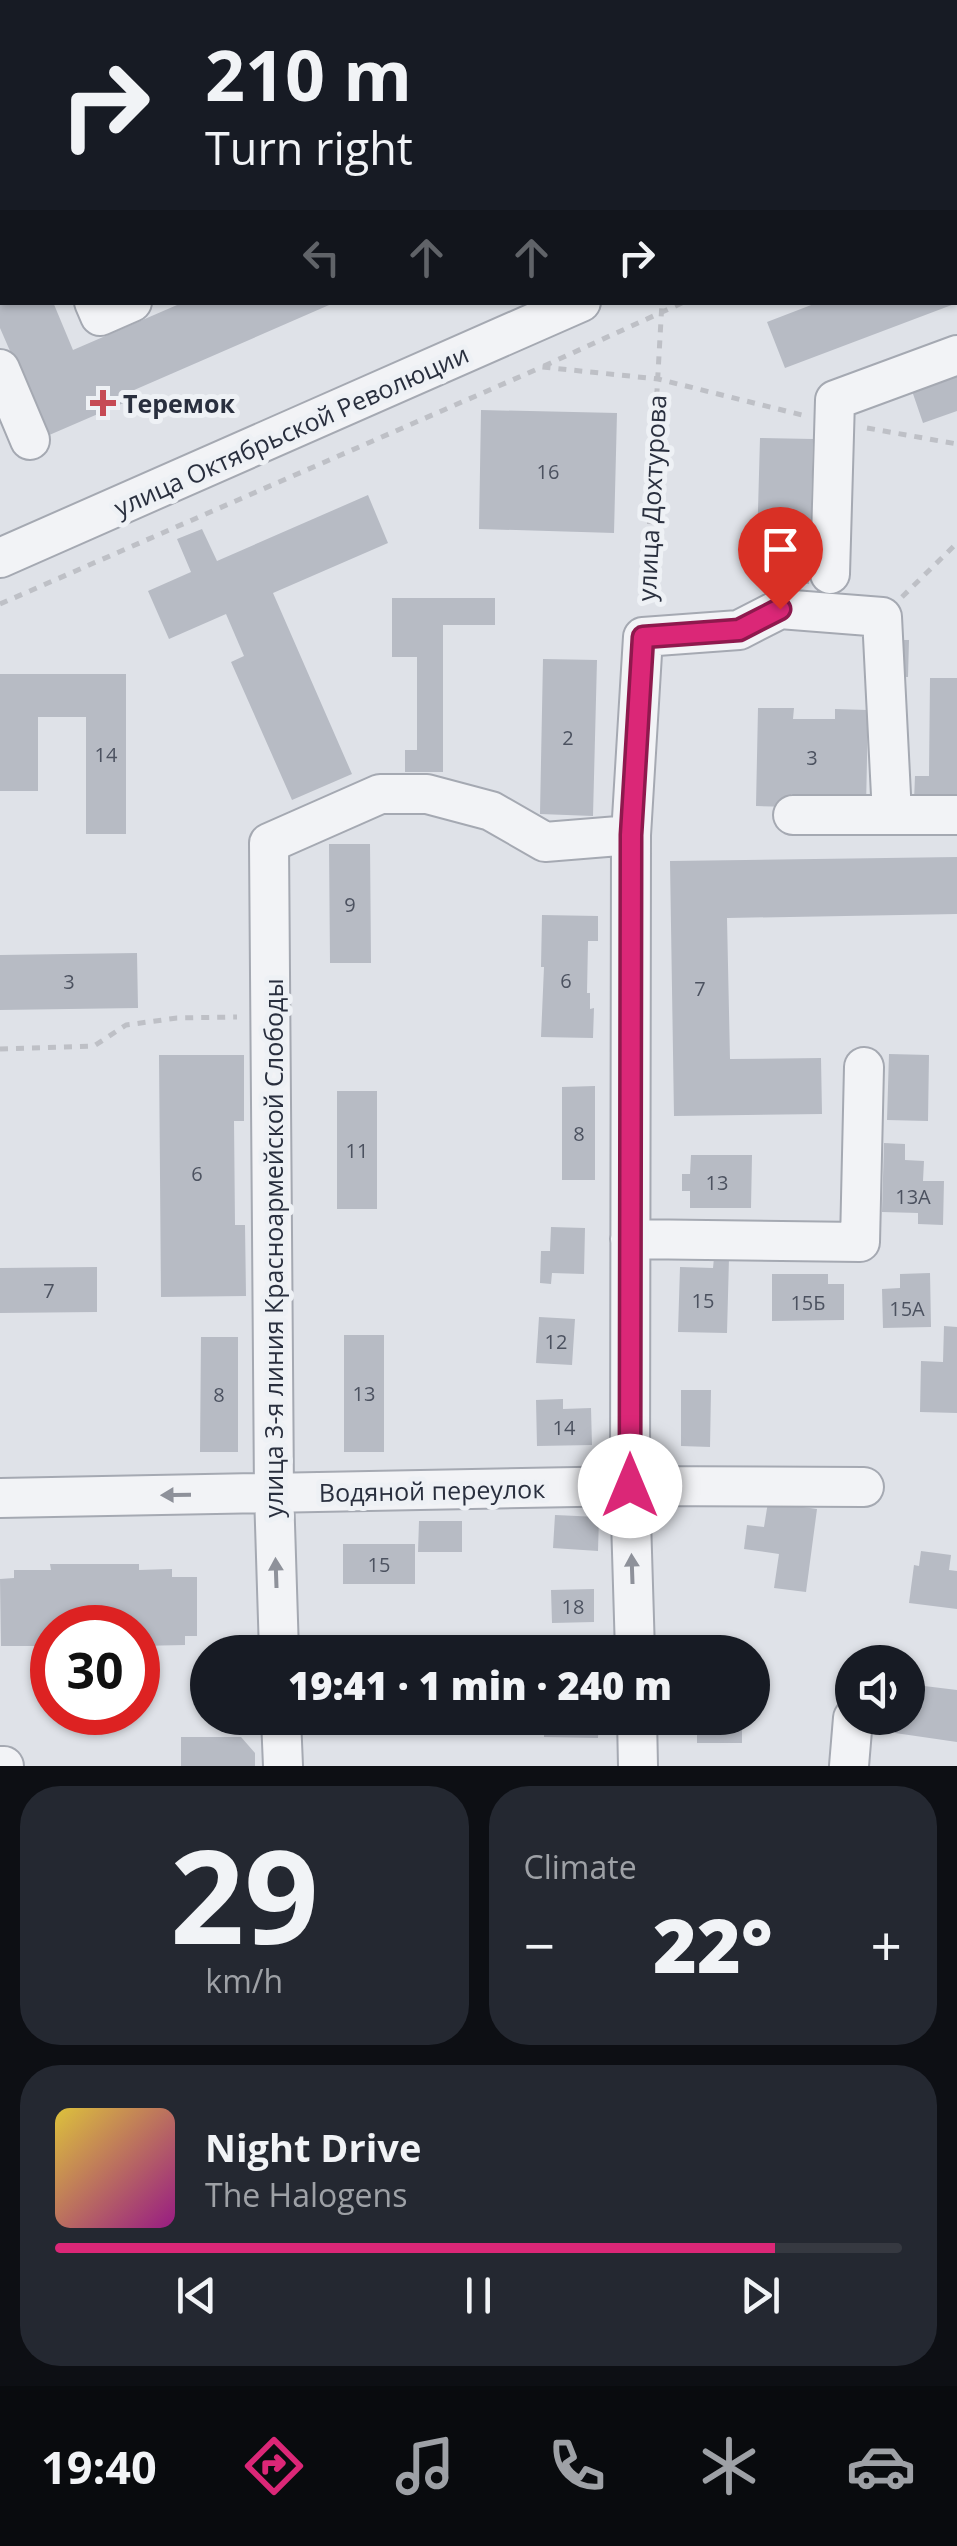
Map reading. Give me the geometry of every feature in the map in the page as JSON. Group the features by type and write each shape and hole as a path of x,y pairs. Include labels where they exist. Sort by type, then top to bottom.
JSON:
{"street":[{"path":"95,305 100,316 125,305"},
{"name":"улица Октябрьской Революции","path":"0,558 574,305"},
{"path":"830,574 835,400 957,355"},
{"path":"0,369 30,440"},
{"path":"643,637 739,630 780,609 882,617 892,815"},
{"name":"улица Дохтурова","path":"634,1635 630,1486 631,835 643,637"},
{"name":"улица 3-я линия Красноармейской Слободы","path":"278,1635 270,843 380,794 427,794 492,811 545,842 631,835"},
{"path":"793,816 957,816"},
{"path":"630,1239 860,1242 864,1066"},
{"name":"Водяной переулок","path":"0,1498 630,1486 864,1487"},
{"path":"282,1735 283,1766"},
{"path":"637,1735 638,1766"},
{"path":"849,1766 852,1735"}],"path":[{"name":"улица Дохтурова","path":"643,637 662,305"},
{"path":"0,604 542,368 677,305"},
{"path":"542,368 658,379 834,422 957,444"},
{"path":"882,617 957,543"},
{"path":"0,1049 94,1046 126,1025 178,1018 270,1016"}],"building":[{"path":"0,305 54,305 73,350 177,305 329,305 125,394 128,401 47,436 0,328"},
{"path":"811,305 952,305 785,368 767,322"},
{"path":"957,369 957,411 923,423 910,385"},
{"path":"481,410 617,413 614,533 479,529"},
{"path":"760,438 813,439 809,584 756,582"},
{"path":"368,495 388,543 273,593 352,774 292,800 231,662 244,656 226,614 169,639 148,591 191,572 177,539 202,529 217,561"},
{"path":"392,598 495,598 495,625 443,625 443,772 405,772 405,750 417,750 417,657 392,657"},
{"path":"888,640 909,640 908,677 887,677"},
{"path":"543,659 597,660 593,816 540,814"},
{"path":"0,674 126,674 126,834 86,834 86,717 38,717 38,791 0,791"},
{"path":"930,678 957,678 957,801 914,801 915,776 929,776"},
{"path":"758,708 794,708 793,719 835,719 835,709 868,710 866,808 829,807 829,795 791,794 791,807 756,806"},
{"path":"329,844 370,844 371,963 330,963"},
{"path":"957,857 957,914 727,918 730,1059 821,1058 822,1114 674,1116 670,861"},
{"path":"542,915 598,916 598,941 588,941 587,993 590,1009 594,1008 593,1038 541,1037"},
{"path":"137,953 138,1008 0,1010 0,955"},
{"path":"889,1054 929,1055 928,1121 887,1120"},
{"path":"159,1055 244,1055 244,1121 234,1121 235,1225 245,1225 246,1296 161,1297"},
{"path":"595,1086 595,1180 562,1180 562,1087"},
{"path":"337,1091 377,1091 377,1209 337,1209"},
{"path":"884,1143 905,1144 905,1160 924,1161 923,1181 944,1181 943,1225 918,1224 918,1213 882,1212"},
{"path":"691,1155 752,1155 751,1208 690,1208 690,1191 682,1191 682,1174 690,1174"},
{"path":"551,1227 585,1228 584,1274 552,1273 551,1284 540,1283 541,1251 550,1251"},
{"path":"714,1258 729,1258 727,1333 678,1332 680,1267 713,1268"},
{"path":"97,1267 97,1312 0,1313 0,1268"},
{"path":"930,1273 931,1327 883,1328 882,1289 900,1288 900,1274"},
{"path":"772,1274 828,1274 828,1284 844,1284 844,1320 772,1321"},
{"path":"539,1317 575,1319 572,1365 536,1363"},
{"path":"944,1326 957,1327 957,1413 920,1412 921,1361 943,1362"},
{"path":"344,1335 384,1335 384,1452 344,1452"},
{"path":"201,1337 238,1337 238,1452 200,1452"},
{"path":"681,1390 711,1390 710,1447 681,1446"},
{"path":"563,1399 563,1409 591,1408 592,1445 537,1446 536,1400"},
{"path":"768,1502 817,1509 806,1592 774,1588 779,1554 744,1549 747,1525 764,1527"},
{"path":"555,1515 599,1517 598,1551 553,1548"},
{"path":"419,1521 462,1521 462,1552 418,1552"},
{"path":"343,1544 415,1544 415,1584 343,1584"},
{"path":"921,1551 951,1555 949,1570 957,1571 957,1609 909,1603 914,1565 919,1566"},
{"path":"50,1564 139,1564 139,1570 172,1569 172,1577 197,1577 197,1635 185,1636 185,1645 160,1646 160,1605 30,1605 30,1646 1,1646 0,1579 14,1578 14,1570 51,1570"},
{"path":"594,1589 594,1622 552,1623 551,1590"},
{"path":"925,1686 957,1690 957,1742 909,1735 925,1735"},
{"path":"544,1735 598,1735 598,1738"},
{"path":"697,1735 742,1735 742,1743 697,1743"},
{"path":"181,1737 241,1737 255,1753 255,1766 181,1766"}],"place":[{"name":"Теремок","path":"103,403"}],"route":[{"path":"630,1486 631,835 643,637 739,630 780,609"}]}
